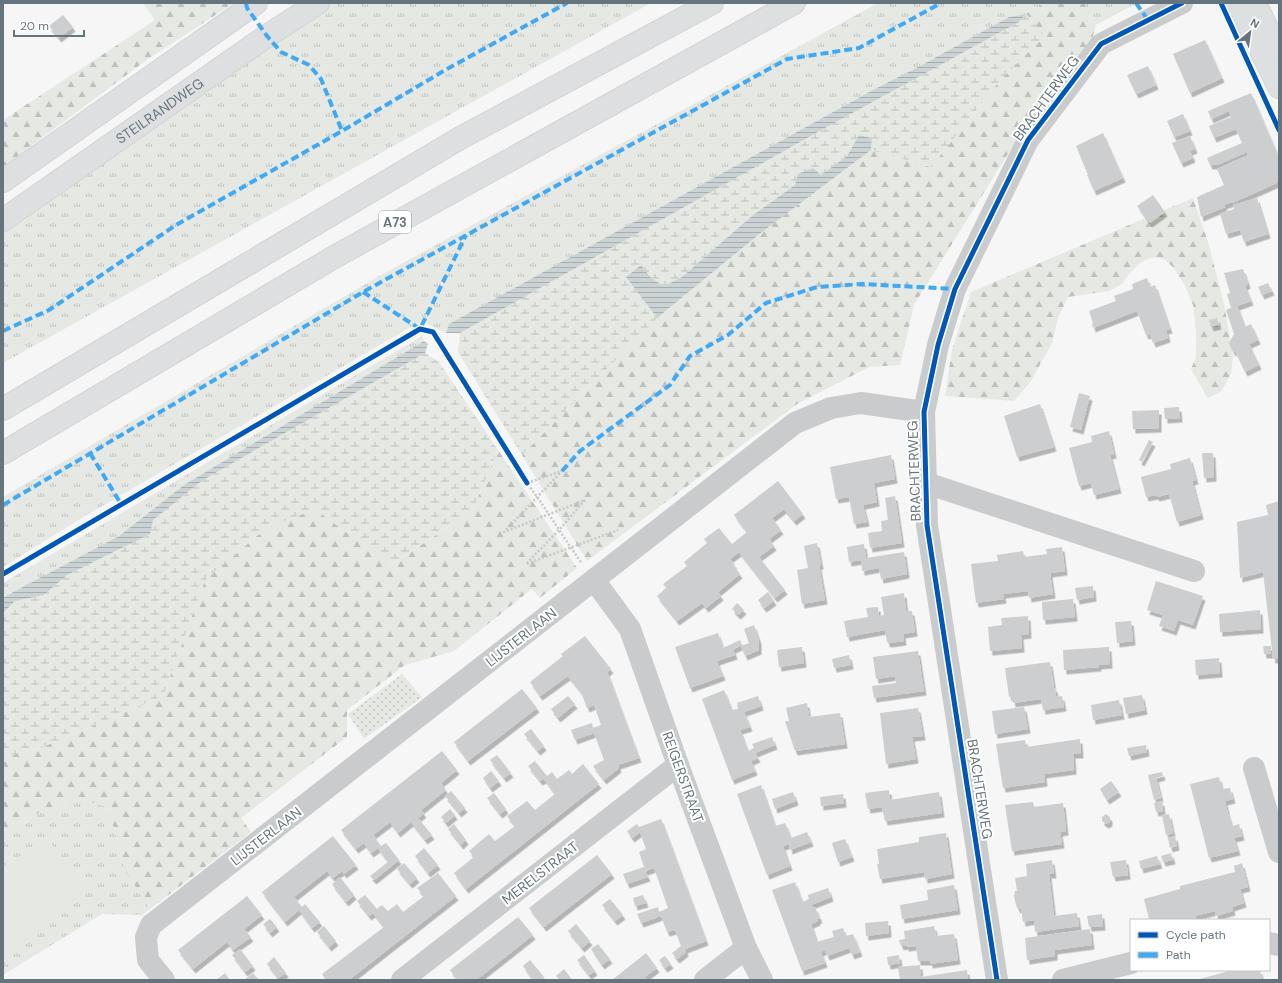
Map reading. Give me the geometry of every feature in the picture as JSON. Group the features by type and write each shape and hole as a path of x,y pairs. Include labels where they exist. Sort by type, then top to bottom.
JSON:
{"main road":[{"path":"3,181 256,3"},
{"name":"STEILRANDWEG","path":"3,220 267,36 318,3"},
{"path":"3,409 462,137 712,3"},
{"name":"A73","path":"3,453 336,256 794,3"},
{"path":"1237,3 1279,87"},
{"path":"1255,3 1279,53"}],"street":[{"name":"BRACHTERWEG","path":"997,980 927,525 924,412 938,345 955,288 1028,140 1101,44 1182,3"},
{"name":"LIJSTERLAAN","path":"164,980 148,960 146,937 151,925 795,423 831,408 862,403 924,412"},
{"name":"BRACHTERWEG","path":"926,483 1194,571"},
{"name":"REIGERSTRAAT","path":"594,580 630,629 678,765 746,948 762,980"},
{"name":"MERELSTRAAT","path":"402,980 678,765"},
{"path":"1254,768 1279,852"},
{"path":"705,980 746,948"},
{"path":"1063,980 1130,963"}],"path":[{"path":"527,483 562,472 504,532 586,500 526,564 626,528 638,545"},
{"path":"523,476 560,529 570,547 594,580"}],"green space":[{"path":"143,3 234,3 148,59 3,167 3,120 155,20"},
{"path":"332,3 651,3 3,363 3,232"},
{"path":"878,3 1045,3 1026,14 1009,17 871,91 449,324 446,333 421,321 85,516 3,567 3,497 381,275"},
{"path":"1045,3 1086,3 1086,10 1096,25 1090,46 1048,87 914,305 900,365 869,367 797,404 587,561 522,455 657,318 762,232 871,150 931,167 1001,79 1045,36 1026,14"},
{"path":"1086,3 1137,3 1096,25 1086,10"},
{"path":"1026,14 1045,36 1001,79 931,167 871,150 872,138 859,135 847,156 821,175 795,185 753,215 682,277 664,286 651,278 626,277 657,318 522,455 458,352 460,333 825,128 1019,22"},
{"path":"1193,198 1208,242 1224,304 1233,355 1231,374 1221,392 1208,398 1191,369 1196,357 1196,329 1193,305 1185,286 1174,268 1164,259 1154,257 1141,262 1129,274 1122,284 1109,291 1068,297 1058,318 1052,343 1031,381 1014,401 945,396 952,350 971,292"},
{"path":"422,336 424,341 184,485 119,536 3,598 3,583"},
{"path":"425,353 439,362 498,450 472,511 390,565 315,509 265,529 205,580 163,696 38,749 3,757 3,613 15,601 44,595 67,575 150,534 153,520 203,480"},
{"path":"498,450 577,568 540,598 532,589 454,651 405,665 347,710 347,737 241,818 251,832 150,909 126,872 108,807 79,799 16,821 3,830 3,757 38,749 163,696 205,580 265,529 315,509 391,565 472,511"},
{"path":"402,674 422,697 364,739 348,714"},
{"path":"79,799 108,807 126,872 150,909 143,915 102,914 3,975 3,951 85,893 47,838 3,867 3,830 16,821"},
{"path":"47,838 86,893 3,951 3,867"}],"shaded area":[{"path":"1026,14 1019,22 825,128 460,333 446,333 449,324 871,91 1009,17"},
{"path":"859,135 872,138 871,150 762,232 657,318 626,277 641,265 651,278 664,286 682,277 753,215 795,185 798,174 813,168 821,175 847,156"},
{"path":"424,341 428,344 425,353 203,480 153,520 150,534 67,575 44,595 15,601 3,613 3,598 119,536 184,485"}],"building":[{"path":"63,15 73,27 59,38 49,26"},
{"path":"1205,40 1222,78 1190,93 1173,54"},
{"path":"1148,66 1156,85 1136,94 1127,75"},
{"path":"1251,93 1279,158 1279,182 1232,203 1224,205 1225,207 1201,217 1197,197 1224,185 1217,169 1248,155 1247,152 1217,165 1210,165 1207,158 1242,143 1236,129 1214,138 1209,126 1231,117 1229,111 1211,119 1208,111"},
{"path":"1183,114 1190,131 1174,137 1167,121"},
{"path":"1103,133 1123,178 1094,191 1076,146"},
{"path":"1190,136 1195,149 1190,151 1193,158 1181,163 1172,143"},
{"path":"1153,195 1165,212 1150,223 1137,206"},
{"path":"1257,198 1268,234 1244,242 1240,230 1226,234 1220,214 1234,209 1233,205"},
{"path":"1243,269 1248,284 1245,286 1251,301 1237,306 1245,327 1251,324 1258,340 1249,344 1259,365 1245,372 1235,351 1233,352 1229,343 1234,334 1226,310 1231,308 1227,294 1230,293 1224,273"},
{"path":"1147,278 1150,287 1155,285 1170,329 1166,330 1168,338 1153,343 1150,334 1146,335 1137,311 1093,328 1089,311 1116,301 1114,296 1133,289 1132,284"},
{"path":"1268,283 1272,291 1262,295 1258,287"},
{"path":"1217,318 1219,325 1211,327 1209,320"},
{"path":"1079,393 1090,396 1081,430 1070,427"},
{"path":"1040,404 1054,447 1017,457 1004,416"},
{"path":"1179,407 1180,418 1165,419 1164,408"},
{"path":"1159,410 1159,428 1133,429 1132,411"},
{"path":"1109,431 1114,454 1110,455 1119,489 1094,495 1091,483 1079,486 1069,448 1092,442 1091,436"},
{"path":"1149,440 1153,442 1142,462 1139,460"},
{"path":"1202,453 1213,453 1214,477 1204,478"},
{"path":"891,455 895,479 874,483 877,502 863,505 867,522 854,524 849,497 836,499 830,467"},
{"path":"1190,458 1196,480 1192,481 1201,515 1177,522 1169,494 1157,497 1156,495 1146,497 1141,477 1171,469 1170,464"},
{"path":"778,481 803,514 794,521 784,509 772,518 781,530 769,539 774,546 759,557 785,590 775,598 739,552 730,559 740,574 718,592 721,596 706,608 702,603 677,621 657,596 666,588 663,584 687,566 684,562 707,543 704,539 719,528 732,544 747,532 734,515"},
{"path":"895,496 902,543 870,548 868,533 882,531 881,521 888,520 885,498"},
{"path":"1279,501 1279,659 1273,659 1263,572 1240,578 1237,522 1268,515 1266,505"},
{"path":"817,543 821,565 811,567 819,566 825,600 802,604 797,570 808,568 804,546"},
{"path":"864,544 866,558 904,552 907,574 881,579 879,568 862,571 861,560 849,562 847,547"},
{"path":"1062,547 1065,571 1050,573 1053,594 1029,598 1028,591 1003,594 1004,599 976,603 971,564 998,561 997,555 1023,551 1024,557 1047,554 1046,549"},
{"path":"1156,581 1203,596 1193,625 1178,620 1174,631 1159,626 1163,615 1147,610"},
{"path":"1093,586 1094,597 1077,600 1075,588"},
{"path":"768,592 774,601 764,608 758,600"},
{"path":"904,593 906,611 912,611 915,632 903,634 904,641 887,642 885,630 847,637 844,621 868,617 866,608 878,607 879,616 884,615 881,597"},
{"path":"1073,599 1075,617 1043,620 1042,602"},
{"path":"737,603 744,610 738,615 732,609"},
{"path":"1260,610 1261,629 1220,632 1219,614"},
{"path":"1028,616 1029,634 1021,635 1022,648 990,651 988,627 1002,625 1001,618"},
{"path":"1131,621 1133,641 1117,643 1115,622"},
{"path":"754,625 759,640 759,650 745,656 741,646 749,643 744,629"},
{"path":"718,633 723,648 740,640 742,645 733,649 735,655 717,661 723,676 690,688 675,647"},
{"path":"585,636 611,669 607,672 639,758 618,765 619,768 604,780 593,766 604,760 594,733 575,740 571,730 592,723 593,728 601,725 594,705 587,708 581,692 568,676 540,696 530,682 563,656 561,654"},
{"path":"1263,646 1271,646 1271,654 1264,654"},
{"path":"802,647 804,663 779,667 777,650"},
{"path":"1109,647 1110,664 1099,665 1099,667 1064,670 1063,650"},
{"path":"918,651 924,691 874,698 872,686 896,683 895,676 876,679 873,657"},
{"path":"849,655 851,665 834,668 832,659"},
{"path":"1219,658 1220,673 1196,675 1195,660"},
{"path":"1050,662 1056,693 1055,697 1062,696 1064,707 1043,710 1041,699 1013,703 1012,696 1009,697 1005,668"},
{"path":"522,689 537,708 468,761 454,742"},
{"path":"724,690 732,710 738,709 737,703 758,696 761,706 744,712 750,727 740,730 748,751 754,748 752,744 772,737 775,745 755,753 758,758 751,761 755,771 732,780 702,699"},
{"path":"1142,695 1145,710 1126,714 1123,698"},
{"path":"568,696 575,704 558,718 551,709"},
{"path":"1119,700 1122,715 1093,720 1091,705"},
{"path":"807,703 809,717 840,713 845,744 795,751 785,721 789,721 786,708"},
{"path":"1024,707 1028,729 995,734 992,711"},
{"path":"918,708 923,736 912,737 916,759 886,764 880,713"},
{"path":"531,729 544,746 538,751 524,734"},
{"path":"1080,739 1081,754 1073,754 1074,770 1044,774 1045,782 1003,788 996,744 1025,740 1026,747"},
{"path":"1146,745 1147,752 1129,756 1127,748"},
{"path":"442,751 457,770 441,783 446,790 421,810 424,813 418,818 432,835 425,840 411,822 398,833 390,822 373,835 381,846 386,843 399,860 374,880 370,876 388,862 378,848 371,853 364,843 356,849 341,830"},
{"path":"497,755 511,773 504,778 490,760"},
{"path":"535,761 547,776 552,772 557,779 569,770 572,774 583,764 599,784 466,889 454,873 474,857 469,851 489,834 495,841 515,826 507,816 527,801 535,810 555,794 544,779 540,781 528,766"},
{"path":"491,771 499,781 490,788 483,778"},
{"path":"1162,772 1163,776 1156,778 1161,798 1154,800 1148,775"},
{"path":"1219,777 1222,789 1230,788 1233,799 1225,801 1228,814 1232,826 1239,824 1242,836 1234,838 1238,851 1209,858 1190,784"},
{"path":"1111,781 1119,792 1107,800 1100,789"},
{"path":"761,785 775,826 785,823 791,838 807,832 811,842 790,850 789,844 783,846 790,866 767,875 737,794"},
{"path":"889,790 890,800 939,792 942,813 885,821 882,807 868,809 865,793"},
{"path":"451,791 465,808 459,813 445,796"},
{"path":"793,792 796,801 775,809 772,799"},
{"path":"494,793 506,809 500,814 487,798"},
{"path":"843,794 844,803 821,806 820,797"},
{"path":"1162,801 1163,811 1156,812 1154,803"},
{"path":"1033,802 1034,807 1063,803 1066,831 1060,832 1062,844 1012,851 1005,805"},
{"path":"450,809 455,815 446,823 441,817"},
{"path":"1106,814 1110,817 1110,822 1106,824 1102,821 1102,817"},
{"path":"1169,814 1173,833 1166,835 1162,815"},
{"path":"661,819 706,941 685,949 686,952 677,959 672,953 681,946 675,930 667,932 661,916 641,923 637,914 658,907 659,912 668,908 654,868 645,871 648,877 627,884 623,874 644,867 639,852 646,849 640,832 632,838 627,831 637,824 639,827"},
{"path":"454,824 466,840 461,845 448,829"},
{"path":"946,833 952,874 925,879 924,872 880,879 877,864 879,864 877,849 919,842 919,837"},
{"path":"333,836 356,865 344,874 342,871 333,878 327,871 294,897 302,907 305,904 320,922 312,928 299,910 285,922 262,892"},
{"path":"1175,836 1177,846 1170,848 1168,838"},
{"path":"845,839 852,857 838,862 832,843"},
{"path":"424,848 438,865 428,873 415,856"},
{"path":"1171,853 1173,860 1163,862 1161,856"},
{"path":"597,855 612,874 544,927 529,908"},
{"path":"1157,856 1160,864 1141,869 1139,861"},
{"path":"1052,860 1054,874 1049,874 1054,916 1077,913 1079,926 1035,932 1034,920 1023,922 1021,909 1018,909 1016,905 1014,896 1015,891 1017,891 1015,878 1027,876 1026,864"},
{"path":"1126,860 1128,875 1113,877 1110,862"},
{"path":"404,863 417,878 410,884 397,869"},
{"path":"1242,863 1248,887 1240,889 1244,903 1232,907 1233,911 1216,916 1215,911 1195,916 1196,919 1149,919 1144,899 1180,889 1180,886 1235,872 1234,866"},
{"path":"438,873 456,896 349,980 326,980 322,974 384,927 373,913 369,916 357,901 365,895 377,909 382,905 388,911 397,904 403,912 424,896 417,888"},
{"path":"340,877 354,895 346,902 332,884"},
{"path":"795,882 802,902 809,899 808,895 828,888 831,897 811,905 813,908 815,907 820,919 811,924 817,942 834,937 832,931 843,928 846,936 853,934 860,952 852,955 849,948 827,956 825,950 821,952 825,963 802,971 772,890"},
{"path":"954,885 958,910 902,919 900,905 928,900 927,890"},
{"path":"643,895 646,903 635,906 633,898"},
{"path":"247,896 262,915 244,929 251,937 233,950 227,942 193,969 178,950"},
{"path":"610,899 623,915 615,921 602,905"},
{"path":"1102,914 1103,926 1089,927 1087,916"},
{"path":"518,917 533,935 476,980 458,980 450,970"},
{"path":"270,919 277,927 270,933 263,924"},
{"path":"888,921 889,933 866,936 865,923"},
{"path":"576,924 590,941 582,948 568,931"},
{"path":"324,926 336,941 329,947 317,932"},
{"path":"934,926 936,936 954,934 958,960 930,964 930,961 918,961 916,946 901,946 899,940 905,939 904,931"},
{"path":"1090,929 1092,945 1055,950 1055,956 1027,960 1025,938"},
{"path":"598,944 610,959 602,965 591,949"},
{"path":"240,949 253,966 245,972 232,955"},
{"path":"646,953 657,968 645,977 648,980 612,980"},
{"path":"584,955 595,971 589,975 577,960"},
{"path":"899,955 900,963 888,965 887,957"},
{"path":"665,956 671,964 665,968 659,960"},
{"path":"274,957 286,973 278,978 267,964"},
{"path":"530,960 544,977 541,980 533,980 523,966"},
{"path":"920,965 921,977 967,970 968,980 900,980 898,967"},
{"path":"564,969 572,980 560,980 556,976"},
{"path":"1229,971 1260,971 1262,980 1196,980"},
{"path":"225,973 230,980 216,980"},
{"path":"253,973 259,980 244,980"}],"marked path":[{"path":"246,3 247,8 267,36 281,52 309,65 321,79 342,131"},
{"path":"3,331 49,310 176,225 342,131 447,69 567,3"},
{"path":"3,505 363,292 787,59 859,48 941,3"},
{"path":"1136,3 1148,20"},
{"path":"363,292 420,329 466,235"},
{"path":"562,471 580,451 670,385 690,356 728,335 766,303 817,287 862,284 955,289"},
{"path":"90,453 121,504"}],"cycle path":[{"path":"997,980 927,525 924,412 938,345 955,289 1028,140 1101,44 1182,3"},
{"path":"1221,3 1279,130"},
{"path":"3,574 420,329 433,332 527,483"}]}
